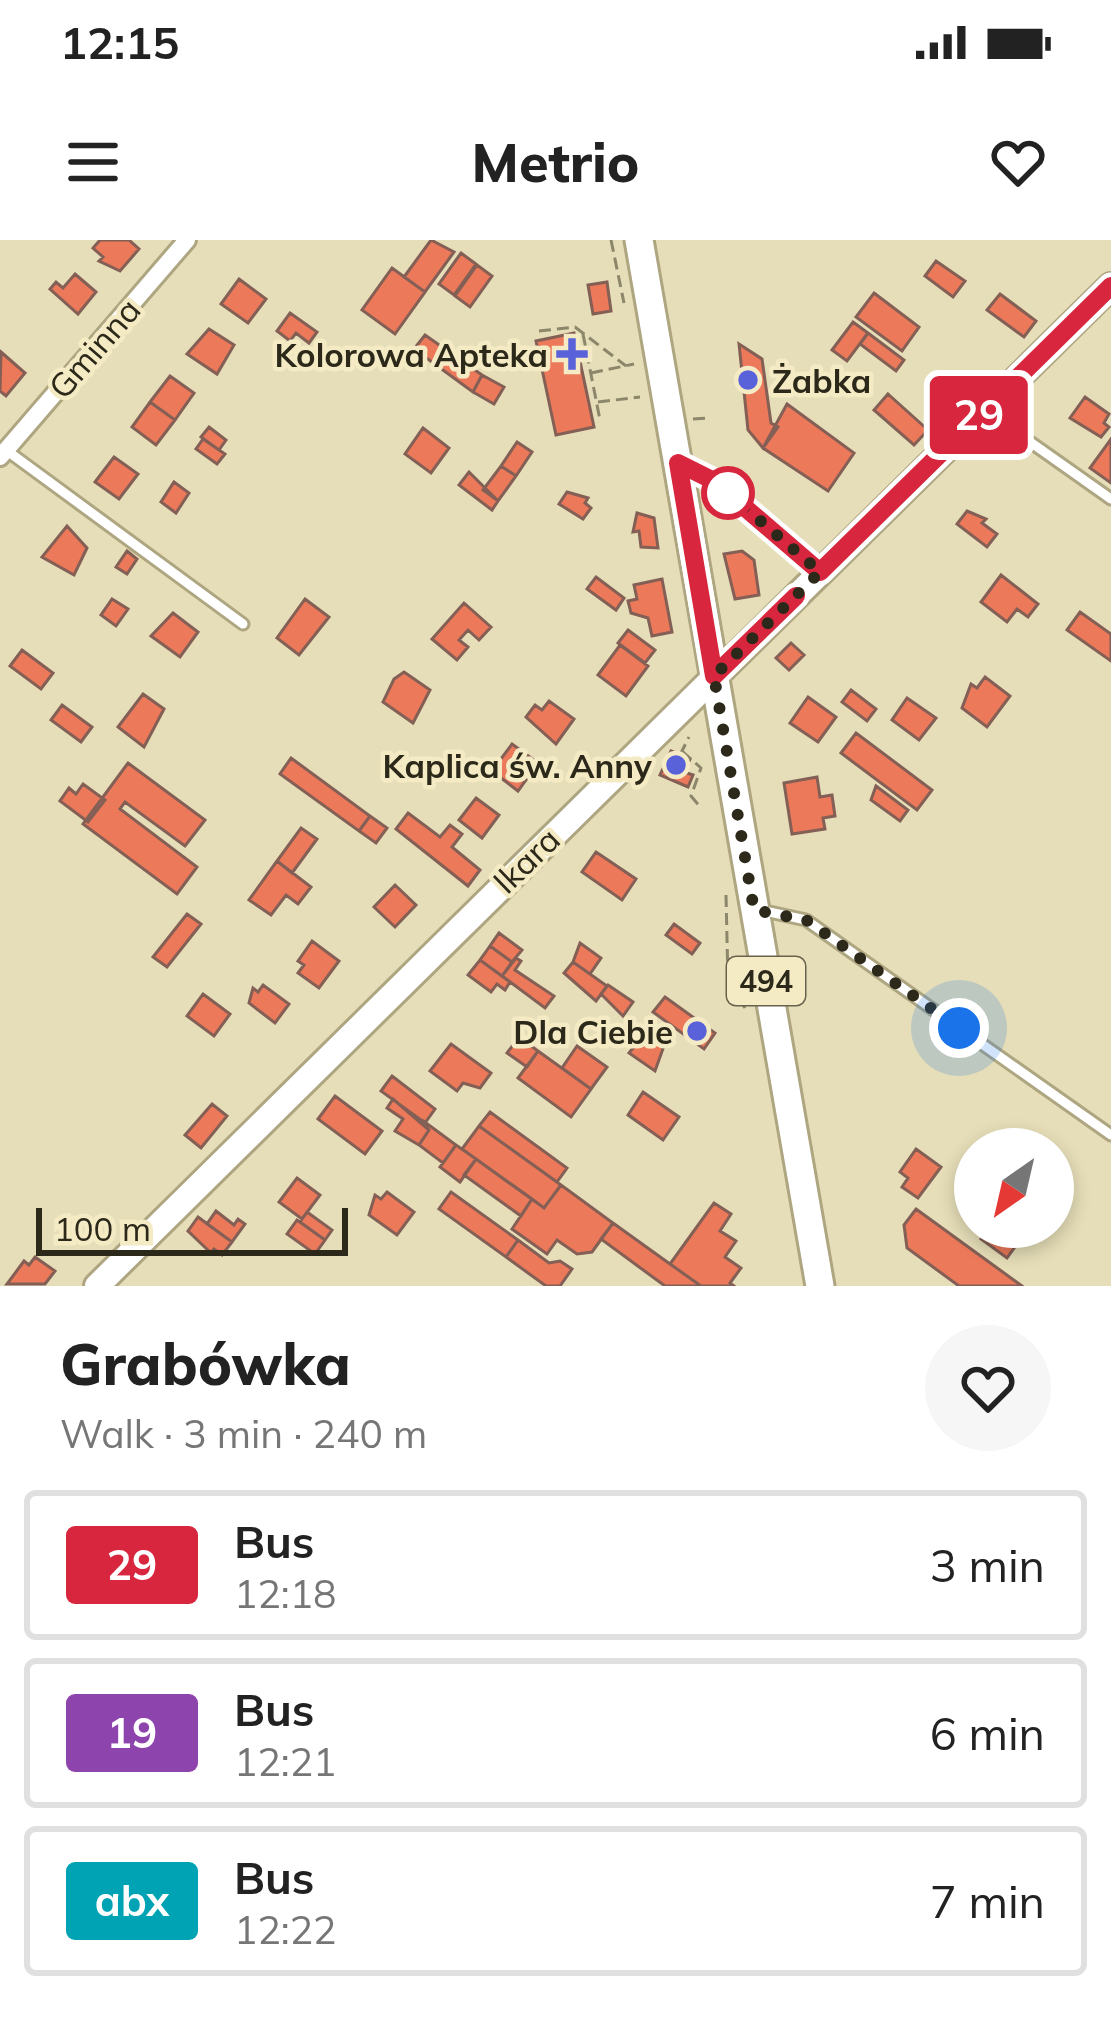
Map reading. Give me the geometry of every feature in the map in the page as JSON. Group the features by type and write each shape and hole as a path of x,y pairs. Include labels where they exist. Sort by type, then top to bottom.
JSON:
{"main road":[{"name":"494","path":"639,240 820,1286"}],"street":[{"name":"Gminna","path":"3,453 187,240"},
{"name":"Ikara","path":"97,1286 1111,286"},
{"path":"678,463 714,481 820,572"}],"lane":[{"path":"984,410 1111,499"},
{"path":"3,453 243,624"},
{"path":"754,910 806,920 1111,1135"}],"path":[{"path":"539,331 575,327 626,365"},
{"path":"583,332 600,420"},
{"path":"591,373 636,363"},
{"path":"596,402 640,397"},
{"path":"685,420 711,418"},
{"path":"692,730 681,753 701,768 692,796 701,808"}],"building":[{"path":"100,240 129,240 139,249 120,271 99,261 103,257 93,248"},
{"path":"431,240 454,252 425,292 404,277"},
{"path":"461,253 476,264 454,295 439,284"},
{"path":"936,261 965,281 953,297 925,276"},
{"path":"477,265 492,276 470,307 455,296"},
{"path":"392,268 425,292 395,334 362,310"},
{"path":"75,274 96,292 78,314 50,289 56,282 63,288"},
{"path":"239,279 266,299 248,323 221,304"},
{"path":"607,282 611,311 593,314 588,285"},
{"path":"874,293 919,327 902,351 856,317"},
{"path":"1000,294 1036,321 1024,337 987,310"},
{"path":"290,313 317,332 309,343 296,333 290,341 277,331"},
{"path":"853,322 868,333 847,361 832,350"},
{"path":"209,329 234,345 217,374 187,354"},
{"path":"574,333 594,427 556,435 536,341"},
{"path":"868,333 904,360 896,371 860,344"},
{"path":"425,335 482,375 473,392 414,349"},
{"path":"739,344 762,359 771,423 778,427 763,448 748,430"},
{"path":"1,352 25,373 6,396 0,391"},
{"path":"482,375 504,387 494,404 473,392"},
{"path":"170,376 194,393 175,420 150,402"},
{"path":"888,394 928,430 914,445 874,410"},
{"path":"1085,397 1109,414 1104,423 1109,427 1101,437 1070,418"},
{"path":"150,402 175,420 156,445 132,427"},
{"path":"787,404 854,453 828,491 763,448"},
{"path":"209,427 226,440 219,450 201,437"},
{"path":"423,428 449,448 431,473 405,454"},
{"path":"203,439 225,454 217,464 196,449"},
{"path":"1111,439 1111,483 1090,468"},
{"path":"517,442 532,452 516,476 501,466"},
{"path":"114,457 138,474 119,499 95,482"},
{"path":"501,466 516,476 498,501 483,490"},
{"path":"469,472 498,501 492,510 459,485"},
{"path":"174,482 189,493 176,513 161,502"},
{"path":"567,492 588,498 585,503 591,508 583,519 559,504"},
{"path":"967,511 986,519 982,523 997,534 987,547 957,524"},
{"path":"637,513 654,518 658,548 641,547 639,531 633,532"},
{"path":"67,526 87,548 74,575 42,557"},
{"path":"127,551 137,559 127,574 116,567"},
{"path":"742,551 754,560 759,595 735,599 724,554"},
{"path":"1001,575 1038,604 1028,617 1017,609 1007,622 981,602"},
{"path":"596,577 624,598 616,610 587,589"},
{"path":"662,579 672,632 652,636 648,618 631,613 628,601 637,599 634,585"},
{"path":"112,599 128,609 116,626 101,615"},
{"path":"305,599 329,617 299,655 277,638"},
{"path":"464,603 491,627 479,640 468,630 459,640 468,647 457,660 432,639"},
{"path":"1080,612 1111,634 1111,661 1067,630"},
{"path":"173,613 198,632 180,657 151,636"},
{"path":"628,630 655,650 645,663 618,643"},
{"path":"791,643 804,655 789,670 776,658"},
{"path":"620,645 648,666 626,696 598,675"},
{"path":"22,650 53,673 41,689 10,666"},
{"path":"404,672 430,690 413,723 383,702 394,679"},
{"path":"985,677 1010,696 987,727 962,708 971,684 977,688"},
{"path":"851,690 876,709 867,721 842,702"},
{"path":"143,694 164,709 144,747 118,727"},
{"path":"808,697 836,717 818,742 790,723"},
{"path":"907,698 936,718 919,740 892,720"},
{"path":"549,701 574,719 556,744 526,717 535,705 542,710"},
{"path":"62,705 92,727 81,742 51,720"},
{"path":"856,733 932,790 917,810 841,753"},
{"path":"512,744 538,763 518,791 492,771"},
{"name":"Kaplica św. Anny","path":"671,751 690,759 684,772 693,775 688,787 660,775"},
{"path":"291,758 370,816 359,831 280,774"},
{"path":"128,763 205,820 185,846 125,802 120,809 197,867 177,894 83,824"},
{"path":"817,777 820,797 832,795 835,816 823,818 825,829 792,834 784,783"},
{"path":"83,784 105,800 88,822 60,801 69,788 76,794"},
{"path":"876,786 908,810 900,821 871,800"},
{"path":"476,798 499,815 482,838 459,820"},
{"path":"408,813 440,837 450,825 462,834 452,847 480,870 468,886 396,829"},
{"path":"370,816 387,828 376,843 359,831"},
{"path":"301,828 317,839 292,873 277,861"},
{"path":"596,852 636,879 622,900 582,872"},
{"path":"277,861 311,887 298,904 286,895 271,915 249,900"},
{"path":"395,885 416,905 395,927 374,907"},
{"path":"187,914 201,924 167,967 153,957"},
{"path":"674,924 700,943 692,954 666,935"},
{"path":"499,933 522,950 512,962 490,946"},
{"path":"312,941 339,961 319,988 298,973 304,965 298,961"},
{"path":"580,943 601,958 590,974 573,962"},
{"path":"490,946 512,962 502,976 480,960"},
{"path":"516,958 521,961 515,970 554,996 545,1008 502,976"},
{"path":"480,960 510,982 505,990 497,984 491,992 468,975"},
{"path":"573,962 607,986 596,1001 564,973"},
{"path":"263,985 289,1004 275,1023 249,1003 253,988 258,992"},
{"path":"608,985 633,1002 623,1016 601,994"},
{"path":"203,994 230,1014 214,1036 187,1016"},
{"path":"665,997 715,1033 704,1049 653,1012"},
{"path":"646,1029 665,1043 655,1071 629,1053 633,1048 627,1044"},
{"path":"519,1037 538,1051 527,1067 507,1053"},
{"path":"451,1044 491,1073 480,1088 463,1083 457,1091 430,1071"},
{"path":"577,1046 607,1067 591,1089 562,1068"},
{"path":"538,1051 591,1089 571,1117 518,1078"},
{"path":"392,1076 435,1109 425,1123 381,1091"},
{"path":"643,1092 679,1117 663,1140 628,1115"},
{"path":"335,1096 382,1131 365,1154 318,1119"},
{"path":"393,1099 429,1130 419,1145 395,1131 403,1119 387,1108"},
{"path":"212,1104 227,1116 201,1148 185,1135"},
{"path":"490,1112 567,1168 557,1182 479,1126"},
{"path":"422,1120 456,1145 443,1163 419,1145 429,1130"},
{"path":"479,1126 561,1185 544,1208 462,1149"},
{"path":"456,1145 476,1159 460,1182 440,1167"},
{"path":"916,1149 941,1167 918,1198 902,1187 908,1178 900,1172"},
{"path":"476,1159 532,1199 521,1216 464,1175"},
{"path":"297,1178 320,1195 302,1219 279,1202"},
{"path":"561,1185 613,1223 592,1252 577,1254 557,1240 547,1254 512,1229 532,1199 544,1208"},
{"path":"387,1192 414,1212 397,1235 369,1215 375,1195 381,1199"},
{"path":"451,1192 518,1240 506,1257 439,1209"},
{"path":"714,1203 731,1214 720,1231 736,1241 725,1257 741,1268 730,1283 734,1286 701,1286 670,1264"},
{"path":"916,1209 954,1237 954,1248 970,1248 1022,1286 959,1286 907,1248 904,1225"},
{"path":"216,1211 234,1225 238,1219 245,1224 232,1242 207,1224"},
{"path":"307,1212 332,1230 325,1240 300,1222"},
{"path":"198,1217 232,1242 222,1255 214,1249 211,1253 188,1231"},
{"path":"297,1220 325,1240 315,1254 287,1234"},
{"path":"613,1223 701,1286 665,1286 601,1239"},
{"path":"518,1240 549,1263 560,1261 572,1269 560,1286 546,1286 506,1257"},
{"path":"993,1248 1014,1248 1007,1258"},
{"path":"35,1257 55,1271 45,1284 7,1284 24,1261 29,1265"}],"bus line":[{"name":"29","path":"796,596 714,676 678,463 714,481 820,572 1111,286"}],"place":[{"name":"Kolorowa Apteka","path":"572,354"},
{"name":"Żabka","path":"748,380"},
{"name":"Kaplica św. Anny","path":"676,765"},
{"name":"Dla Ciebie","path":"697,1031"}],"route":[{"path":"728,493 820,572 714,676 754,910 772,909 806,920 959,1028"}]}
